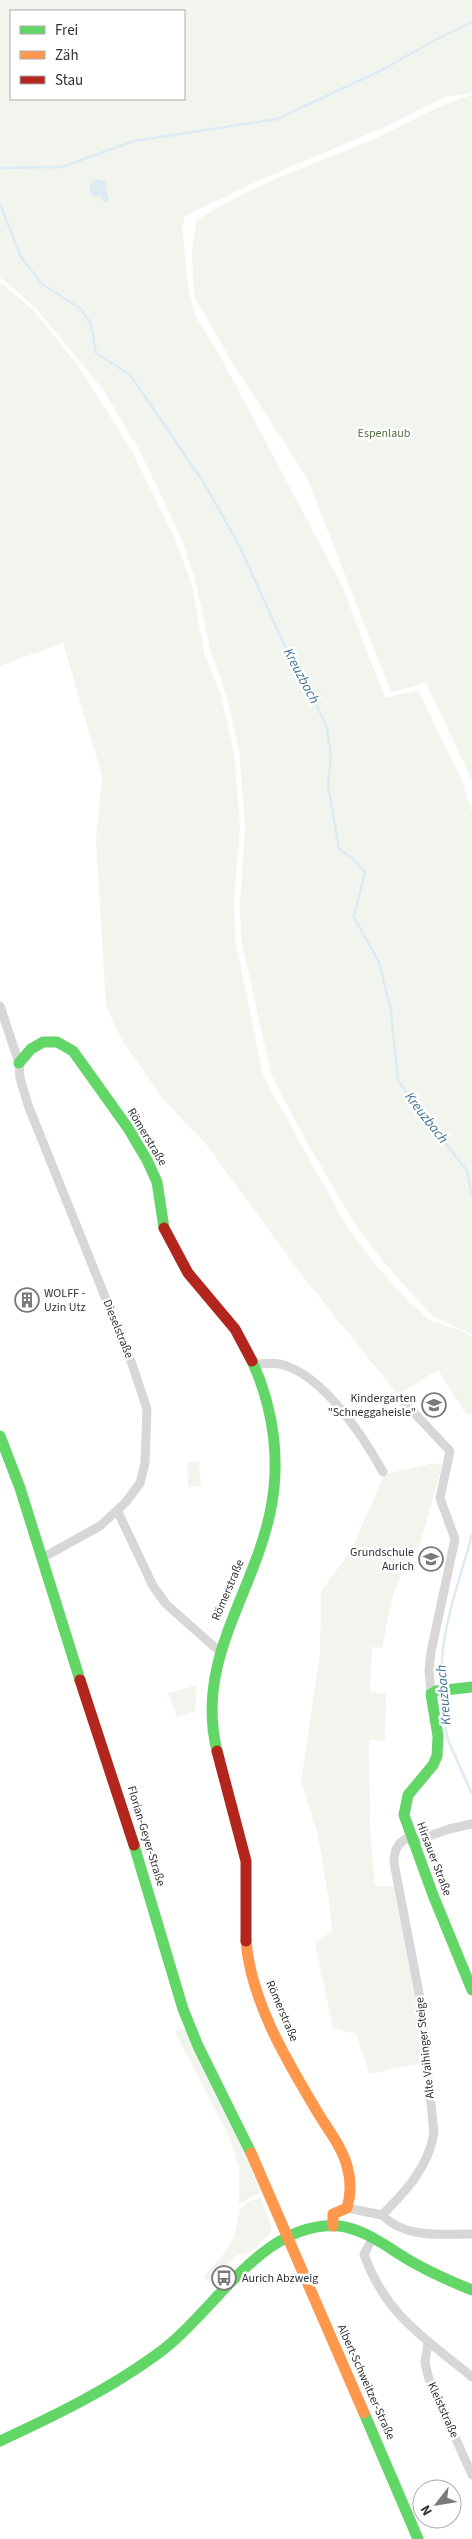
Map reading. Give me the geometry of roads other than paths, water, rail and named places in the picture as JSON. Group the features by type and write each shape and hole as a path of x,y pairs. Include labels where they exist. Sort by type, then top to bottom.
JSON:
{"street":[{"name":"Dieselstraße","path":"0,1006 19,1063 20,1078 28,1105 132,1364 147,1409 145,1463 140,1483 118,1512 100,1526 42,1558"},
{"name":"Römerstraße","path":"19,1063 31,1048 40,1042 57,1041 73,1051 131,1134 156,1180 161,1220 186,1271 198,1288 226,1316 253,1365 263,1390 271,1422 276,1460 271,1512 253,1570 219,1651 212,1694 212,1724 218,1757 239,1826 246,1859 248,1883 248,1960 260,1999 291,2065 347,2164 350,2183 350,2200 347,2208"},
{"path":"253,1365 268,1362 285,1365 318,1387 349,1419 382,1472"},
{"path":"401,1399 450,1451 440,1498 455,1539 431,1652 429,1671 438,1692 472,1687"},
{"name":"Florian-Geyer-Straße","path":"0,1436 20,1488 62,1626 128,1821 183,2009 198,2046 242,2132 286,2237"},
{"path":"118,1512 132,1537 138,1557 162,1598 219,1651"},
{"name":"Hirsauer Straße","path":"438,1692 437,1756 434,1765 406,1799 404,1815 411,1839 472,1990"},
{"path":"411,1839 472,1824"},
{"name":"Alte Vaihinger Steige","path":"382,2215 417,2177 431,2149 434,2133 420,1998 394,1863 397,1846 402,1840 411,1839"},
{"path":"333,2226 333,2214 347,2208 382,2215 392,2225 410,2231 472,2234"},
{"path":"0,2440 103,2392 144,2364 190,2329 259,2255 286,2237 309,2228 333,2226 354,2230 372,2238 407,2260 472,2290"},
{"name":"Albert-Schweitzer-Straße","path":"286,2237 376,2438 418,2539"},
{"path":"372,2238 364,2254 372,2279 389,2304 428,2343 472,2377"},
{"name":"Kleiststraße","path":"428,2343 425,2363 429,2380 472,2475"}],"waterway":[{"path":"0,168 62,167 134,141 277,119 382,70 435,40 472,22"},
{"name":"Kreuzbach","path":"0,204 21,257 42,284 81,309 91,324 96,353 130,375 204,483 240,547 297,673 318,708 327,728 331,756 328,785 339,849 353,859 365,872 354,917 379,962 391,1011 398,1081 467,1171 472,1196"},
{"name":"Kreuzbach","path":"442,1686 443,1647 446,1628 472,1535"},
{"name":"Kreuzbach","path":"443,1694 444,1722 448,1740 472,1794"}],"place":[{"name":"WOLFF - Uzin Utz","path":"27,1300"},
{"name":"Kindergarten \"Schneggaheisle\"","path":"434,1405"},
{"name":"Grundschule Aurich","path":"431,1559"},
{"name":"Aurich Abzweig","path":"224,2278"}],"park label":[{"name":"Espenlaub","path":"384,433"}]}
